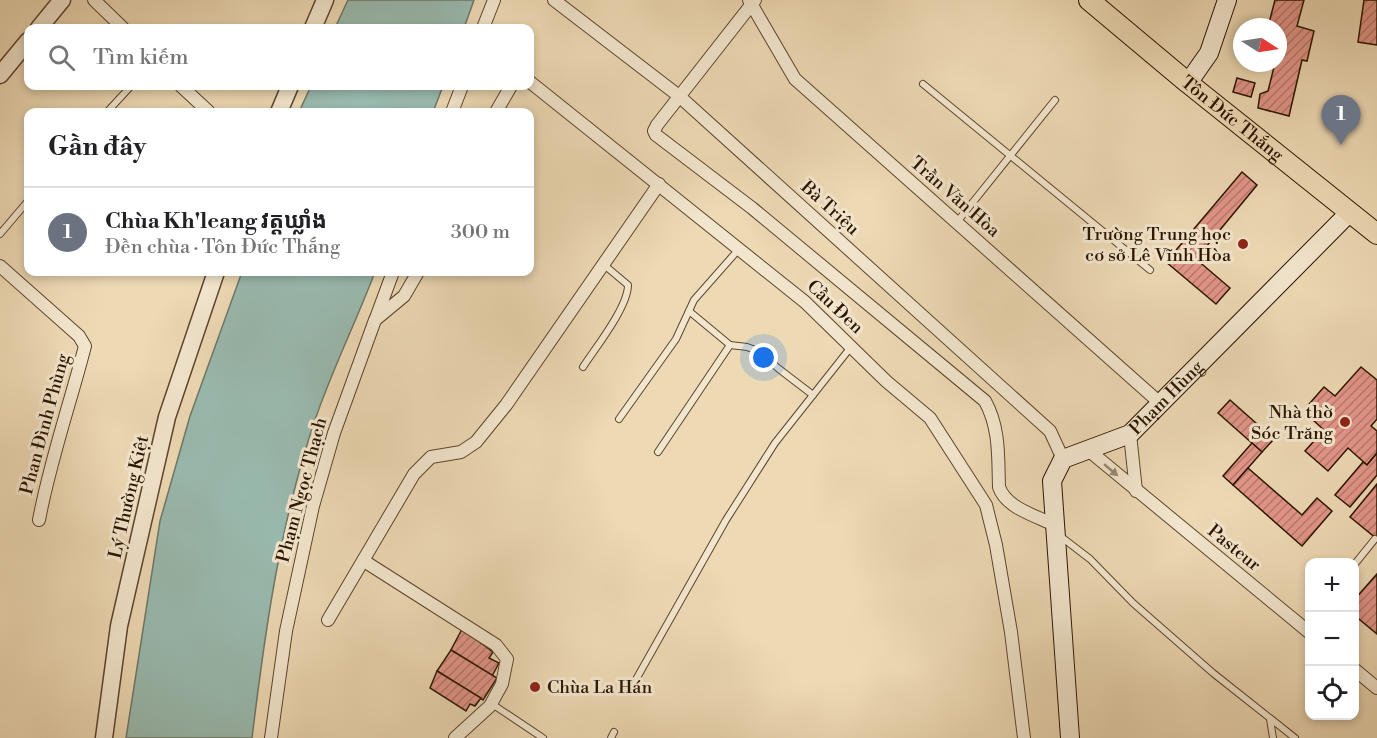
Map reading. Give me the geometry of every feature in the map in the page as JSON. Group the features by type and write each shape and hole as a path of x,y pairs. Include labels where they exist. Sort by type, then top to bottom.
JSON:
{"main road":[{"name":"Tôn Đức Thắng","path":"1089,0 1188,83 1377,234"},
{"path":"1188,83 1209,53 1227,0"},
{"name":"Phạm Hùng","path":"1063,459 1130,434 1349,213"},
{"path":"1063,459 1052,481 1070,738"}],"street":[{"path":"42,24 62,0"},
{"path":"94,0 119,24"},
{"path":"315,24 324,0"},
{"path":"485,24 494,0"},
{"name":"Bà Triệu","path":"554,0 679,96 1050,431 1063,459"},
{"path":"752,1 657,125 654,130 656,135 752,208 985,401 993,414 997,431 999,488 1002,495 1011,504 1055,529"},
{"name":"Trần Văn Hòa","path":"752,1 795,79 1160,403"},
{"path":"0,75 24,46"},
{"name":"Cầu Đen","path":"534,85 805,302 886,381 930,418 986,505 996,545 1011,632 1024,738"},
{"path":"185,90 204,108"},
{"path":"281,108 288,90"},
{"path":"454,108 460,90"},
{"path":"498,108 509,90"},
{"path":"328,620 414,474 431,458 461,452 476,442 506,405 659,184"},
{"name":"Phan Đình Phùng","path":"0,266 79,336 85,346 71,401 55,449 39,520"},
{"name":"Lý Thường Kiệt","path":"104,738 119,626 167,417 215,276"},
{"name":"Phạm Ngọc Thạch","path":"272,738 286,631 313,506 334,433 392,276"},
{"path":"375,320 404,296 416,276"},
{"path":"1130,434 1136,491"},
{"name":"Pasteur","path":"1087,450 1305,626"},
{"path":"364,561 496,645 507,659 502,684 492,703 455,738"},
{"path":"1359,673 1377,688"}],"lane":[{"path":"923,84 1150,270"},
{"path":"111,108 127,90"},
{"path":"957,222 1055,100"},
{"path":"0,234 24,206"},
{"path":"619,419 675,339 694,300 739,249"},
{"path":"583,367 624,302 628,289 628,285 603,264"},
{"path":"689,311 730,345 758,351 813,395"},
{"path":"658,452 730,345"},
{"path":"634,683 726,520 775,443 851,347"},
{"path":"1055,529 1090,559 1133,603 1204,665 1295,738"},
{"path":"1359,559 1375,539"},
{"path":"492,703 543,738"},
{"path":"1270,718 1273,738"}],"water":[{"path":"348,0 474,0 465,24 337,24"},
{"path":"309,90 441,90 435,108 301,108"},
{"path":"241,276 373,276 315,420 292,498 268,618 252,738 126,738 160,521 190,416"}],"building":[{"path":"1275,0 1304,0 1297,26 1314,31 1307,61 1302,60 1289,116 1258,108 1260,94 1268,91 1273,72 1287,72 1287,18 1270,18"},
{"path":"1364,0 1377,0 1377,45 1358,42"},
{"path":"1237,78 1255,83 1251,97 1233,92"},
{"path":"1242,172 1257,185 1196,259 1230,288 1216,304 1166,262"},
{"name":"Nhà thờ Sóc Trăng","path":"1361,367 1377,380 1377,419 1371,426 1377,431 1377,453 1367,465 1348,448 1328,471 1305,451 1324,430 1303,411 1324,387 1335,396"},
{"path":"1230,400 1274,439 1262,452 1218,413"},
{"path":"1252,443 1262,452 1233,485 1223,476"},
{"path":"1377,453 1377,475 1350,507 1335,495 1363,462 1367,465"},
{"path":"1248,468 1302,515 1317,498 1332,511 1302,546 1233,485"},
{"path":"1377,484 1377,539 1350,517"},
{"path":"1377,574 1377,634 1359,619 1359,594"},
{"path":"462,629 493,652 489,658 499,663 492,676 451,650"},
{"path":"451,650 497,678 483,700 437,671"},
{"path":"437,671 481,698 475,706 470,704 466,711 430,688"}],"place":[{"name":"Chùa Kh'leang វត្តឃ្លាំង","path":"1341,145"},
{"name":"Trường Trung học cơ sở Lê Vĩnh Hòa","path":"1243,244"},
{"name":"Nhà thờ Sóc Trăng","path":"1345,422"},
{"name":"Chùa La Hán","path":"535,687"}]}
